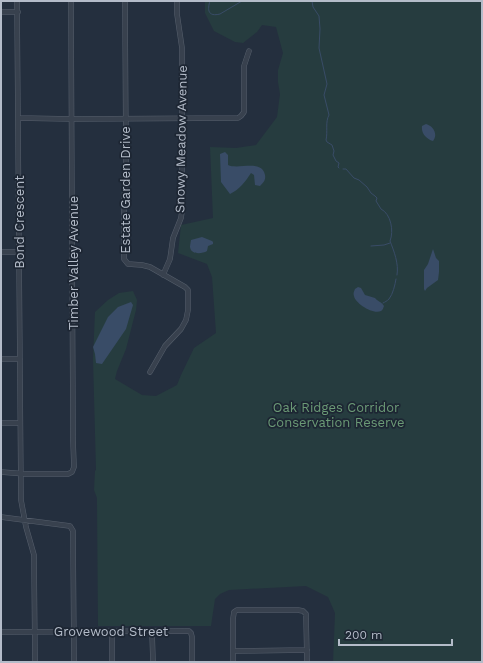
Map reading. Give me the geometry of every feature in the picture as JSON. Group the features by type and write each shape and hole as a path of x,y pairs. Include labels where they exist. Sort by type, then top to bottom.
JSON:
{"street":[{"name":"Bond Crescent","path":"17,1 21,500 24,520 34,555 35,662"},
{"name":"Timber Valley Avenue","path":"21,473 68,474 72,472 74,467 72,1"},
{"name":"Estate Garden Drive","path":"125,1 126,164 124,259 128,264 147,266 187,289 188,293 187,316 183,325 165,346 150,372"},
{"name":"Snowy Meadow Avenue","path":"163,275 170,259 173,238 181,218 182,211 182,48 177,14 177,1"},
{"path":"1,12 18,12"},
{"path":"18,118 238,118 244,112 244,66 249,51"},
{"path":"1,252 19,252"},
{"path":"1,359 20,359"},
{"path":"1,423 20,423"},
{"path":"1,472 21,473"},
{"path":"1,517 70,526 73,531 74,662"},
{"path":"233,662 234,612 237,610 301,610 305,612 307,617 307,662"},
{"path":"112,631 112,662"},
{"path":"152,631 153,662"},
{"name":"Grovewood Street","path":"1,632 189,631 192,637 192,662"},
{"path":"233,651 307,650"}],"green space":[{"name":"Oak Ridges Corridor Conservation Reserve","path":"205,1 482,1 482,662 333,662 335,613 328,597 306,586 229,590 220,594 215,599 211,626 98,626 97,498 94,490 96,470 93,359 95,312 108,300 119,293 133,291 137,300 136,310 126,349 115,379 142,395 156,396 177,385 194,348 216,333 212,277 207,264 178,253 181,225 213,218 210,147 236,148 256,145 277,117 280,94 278,70 283,53 276,27 262,25 257,32 243,43 235,42 214,31 205,13"}],"water":[{"path":"426,124 429,125 434,131 435,136 433,141 426,137 423,133 422,126"},
{"path":"225,152 228,155 228,165 255,166 263,170 265,180 262,184 260,186 255,185 254,175 251,173 237,190 230,194 221,182 220,154"},
{"path":"202,237 212,241 213,244 208,246 207,251 205,252 194,253 190,247 191,240"},
{"path":"433,249 436,258 439,261 438,280 425,291 424,270 428,264"},
{"path":"358,287 361,288 365,295 375,298 382,303 384,306 381,311 378,312 369,310 355,299 355,289"},
{"path":"131,302 133,305 126,329 102,364 96,363 93,347 108,317 118,307"}],"waterway":[{"path":"210,1 209,12 216,15 242,1"},
{"path":"312,1 313,7 319,16 319,48 327,84 324,95 329,115 327,121 326,140 332,145 334,151 333,155 339,163 339,168"},
{"path":"343,169 346,169 354,178 359,180 367,187 377,198 376,201 387,215 392,228 390,241 397,262 397,275"},
{"path":"371,246 390,243"},
{"path":"383,303 390,297 394,289 396,279"}]}
